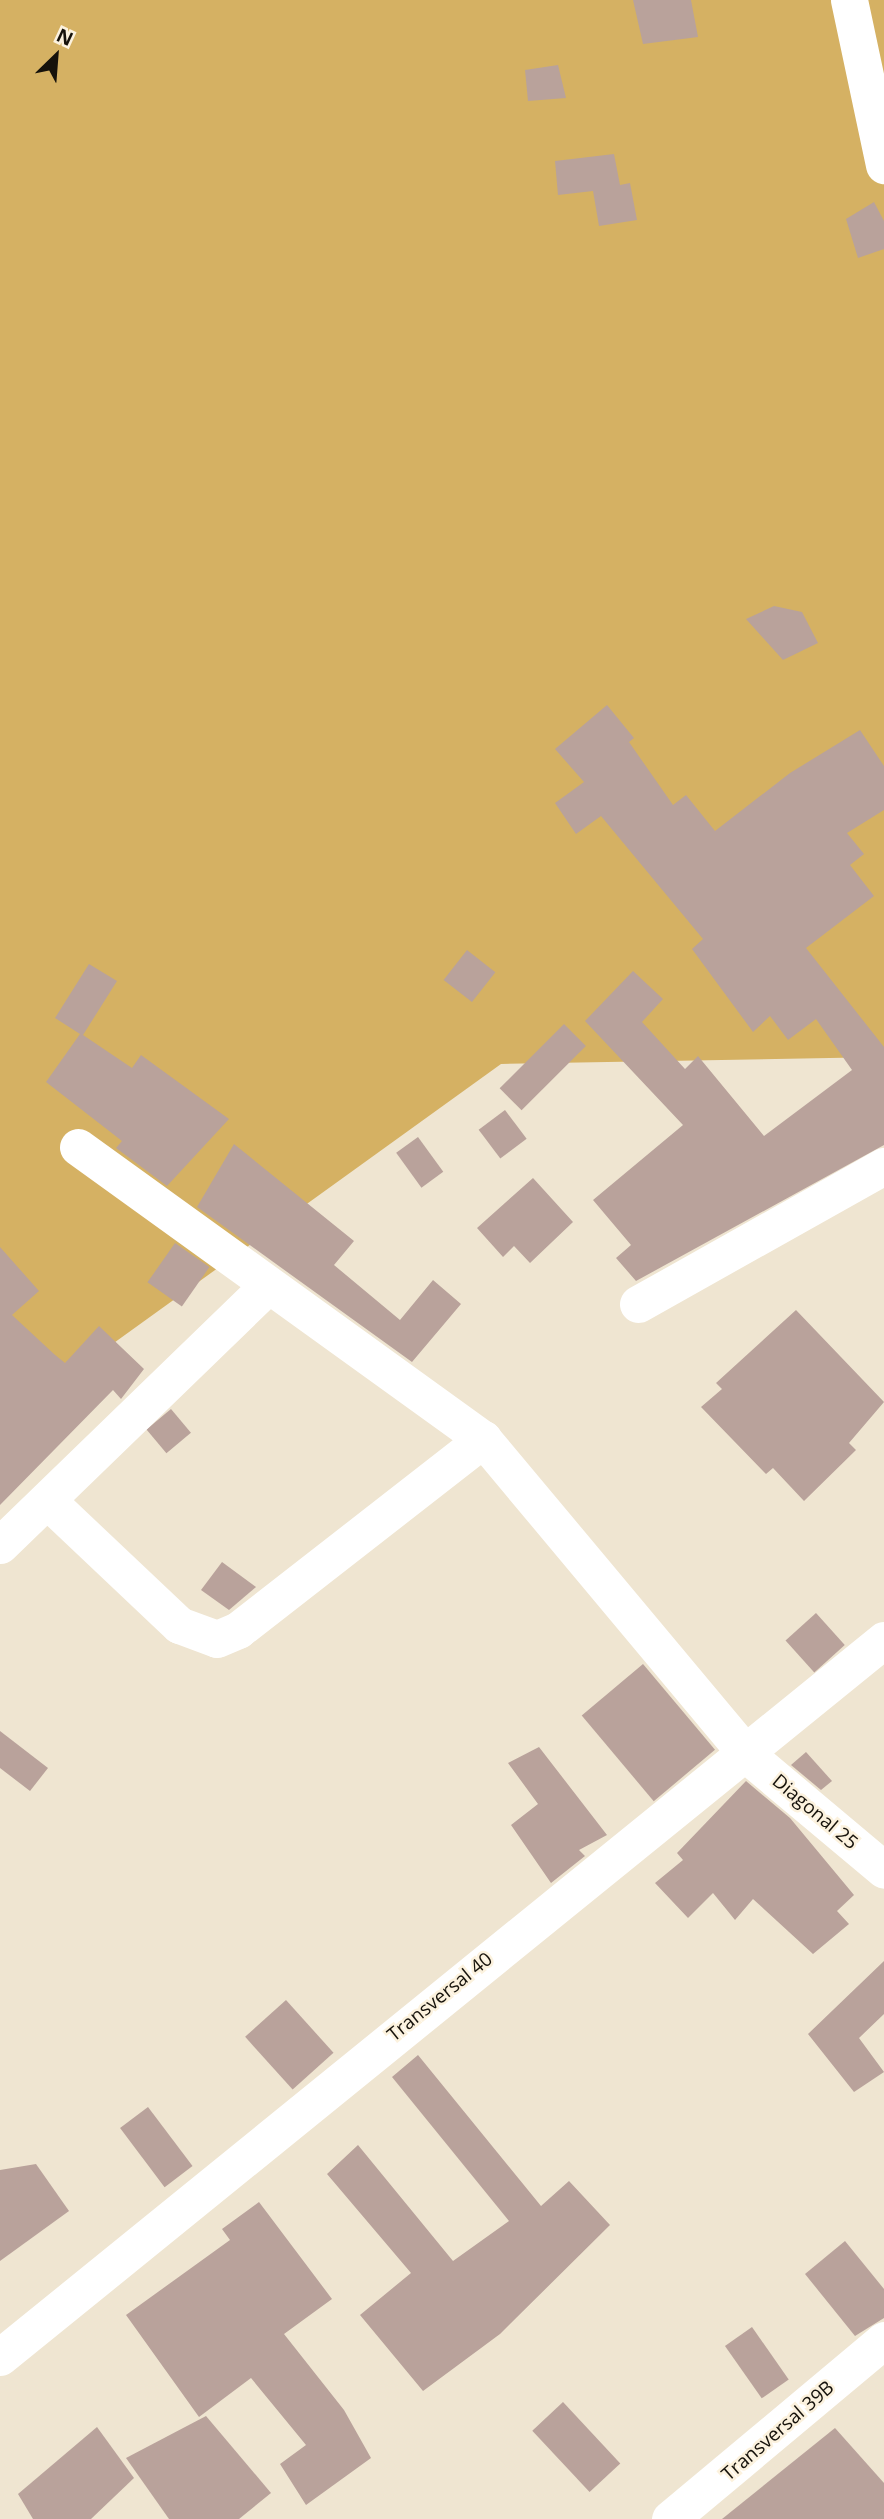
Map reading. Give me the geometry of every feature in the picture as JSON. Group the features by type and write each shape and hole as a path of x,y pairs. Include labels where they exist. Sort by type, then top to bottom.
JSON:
{"street":[{"path":"849,0 884,165"},
{"name":"Diagonal 25","path":"78,1147 483,1439 746,1754 884,1870"},
{"path":"638,1304 884,1166"},
{"path":"0,1545 49,1502 268,1285"},
{"path":"49,1502 180,1626 217,1639 238,1630 483,1439"},
{"name":"Transversal 40","path":"0,2357 635,1837 746,1754 884,1640"},
{"name":"Transversal 39B","path":"670,2519 884,2340"}],"shaded area":[{"path":"0,0 884,0 884,1057 501,1064 0,1425"}],"building":[{"path":"633,0 691,0 698,37 643,44"},
{"path":"558,65 566,98 528,101 525,70"},
{"path":"614,154 620,185 630,183 637,220 599,226 593,191 558,195 555,161"},
{"path":"874,202 884,221 884,249 858,258 846,219"},
{"path":"774,606 802,612 818,643 783,660 746,619"},
{"path":"607,705 634,738 629,742 673,805 686,795 715,831 790,773 860,730 884,766 884,810 847,833 864,854 850,865 874,896 806,948 884,1047 884,1145 636,1281 616,1258 631,1245 593,1200 683,1125 585,1021 633,971 663,999 642,1022 685,1069 698,1056 764,1136 852,1070 816,1019 788,1040 770,1016 753,1032 692,949 703,939 601,816 576,834 555,803 584,782 555,749"},
{"path":"467,950 495,972 472,1002 444,980"},
{"path":"89,964 117,981 83,1035 132,1068 141,1055 229,1119 167,1186 116,1148 122,1141 46,1082 80,1034 55,1018"},
{"path":"564,1024 586,1046 522,1110 500,1088"},
{"path":"505,1110 527,1139 500,1159 479,1130"},
{"path":"418,1137 443,1172 421,1188 396,1153"},
{"path":"234,1144 354,1241 334,1265 400,1320 433,1280 461,1304 412,1362 197,1207"},
{"path":"533,1178 573,1222 530,1263 514,1246 503,1257 477,1228"},
{"path":"175,1243 209,1267 182,1306 147,1282"},
{"path":"0,1247 39,1291 12,1315 54,1354 65,1363 99,1326 144,1369 121,1399 113,1390 0,1505"},
{"path":"796,1310 884,1402 849,1443 856,1450 804,1501 773,1468 766,1474 701,1407 722,1389 716,1383"},
{"path":"171,1409 191,1433 166,1453 146,1430"},
{"path":"222,1562 256,1587 229,1610 201,1590"},
{"path":"816,1613 845,1645 814,1672 786,1640"},
{"path":"643,1664 715,1750 654,1801 582,1715"},
{"path":"0,1731 48,1768 30,1791 0,1768"},
{"path":"539,1747 607,1835 579,1850 585,1856 551,1883 511,1825 538,1804 508,1763"},
{"path":"806,1752 832,1781 821,1790 791,1765"},
{"path":"746,1781 790,1818 854,1895 837,1911 849,1924 813,1954 753,1899 735,1920 713,1893 688,1918 655,1883 683,1860 677,1853"},
{"path":"884,1961 884,2014 859,2038 884,2072 854,2092 808,2034"},
{"path":"286,2000 334,2053 293,2090 245,2037"},
{"path":"418,2055 541,2206 569,2181 610,2225 500,2334 423,2391 360,2315 411,2273 327,2174 358,2145 453,2261 509,2221 392,2077"},
{"path":"148,2107 193,2166 165,2187 120,2128"},
{"path":"36,2164 69,2211 0,2261 0,2170"},
{"path":"259,2202 332,2299 284,2334 344,2410 371,2458 306,2505 280,2464 306,2445 251,2378 199,2417 126,2315 230,2240 222,2229"},
{"path":"845,2241 884,2289 884,2318 855,2336 805,2274"},
{"path":"752,2327 789,2379 762,2398 725,2346"},
{"path":"563,2402 620,2463 590,2492 532,2431"},
{"path":"206,2416 271,2493 239,2519 169,2519 126,2458"},
{"path":"97,2427 134,2478 91,2519 33,2519 18,2494"},
{"path":"835,2428 884,2483 884,2519 722,2519"}]}
